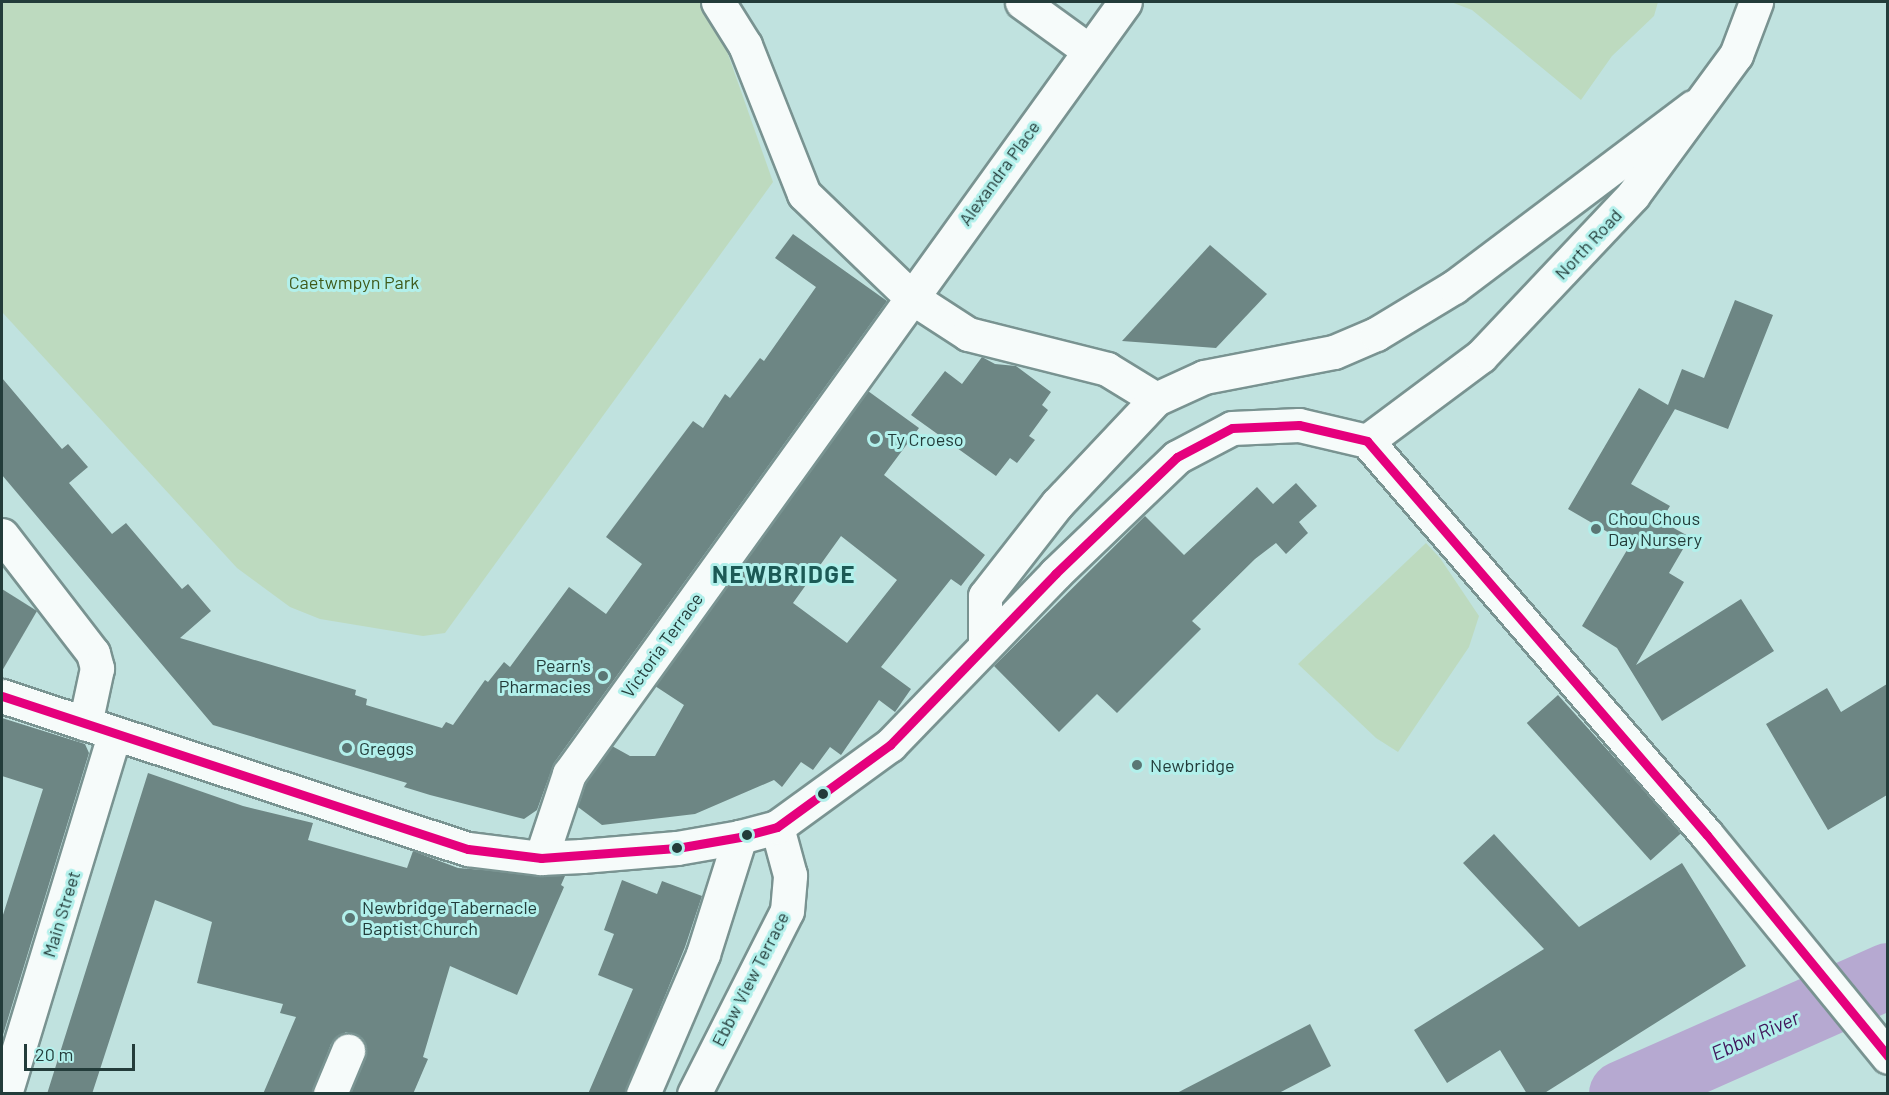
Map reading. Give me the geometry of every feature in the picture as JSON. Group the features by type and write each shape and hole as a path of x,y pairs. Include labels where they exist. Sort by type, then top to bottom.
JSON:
{"street":[{"path":"718,2 746,45 804,194 911,297 968,334 1107,369 1156,399"},
{"path":"1022,2 1088,50"},
{"name":"Alexandra Place","path":"911,297 1125,2"},
{"name":"North Road","path":"1367,441 1482,356 1633,195 1736,55 1756,2"},
{"path":"986,646 985,596 1057,504 1156,399 1204,377 1334,352 1376,334 1454,287 1706,97"},
{"name":"Victoria Terrace","path":"541,858 569,774 911,297"},
{"path":"2,696 468,849 541,858 677,848 740,837 777,827 890,745 1136,492 1177,457 1232,428 1299,425 1367,441 1787,933 1879,1047"},
{"name":"Main Street","path":"2,535 93,653 97,668 100,728 6,1094"},
{"name":"Ebbw View Terrace","path":"694,1094 787,912 790,875 777,827"},
{"path":"643,1094 703,954 740,837"},
{"path":"330,1094 348,1051"}],"green space":[{"name":"Caetwmpyn Park","path":"2,2 701,2 723,40 773,182 445,633 423,636 320,619 290,607 237,568 2,312"},
{"path":"1451,2 1658,2 1654,16 1612,56 1581,100 1472,10"},
{"path":"1426,543 1440,558 1479,616 1469,647 1398,752 1376,738 1298,664"}],"building":[{"path":"793,234 887,301 554,763 537,810 524,819 430,795 404,787 407,783 213,725 2,475 2,378 62,449 68,444 88,467 69,483 112,534 126,523 182,589 188,584 211,611 180,638 356,690 355,695 367,699 366,705 442,728 446,722 453,725 485,680 488,682 504,662 510,667 569,587 606,614 642,564 606,537 693,421 703,428 725,394 730,398 760,358 764,361 816,287 775,258"},
{"path":"1210,245 1267,294 1216,348 1122,341"},
{"path":"1735,300 1773,315 1728,429 1675,409 1631,484 1670,506 1661,521 1690,537 1669,573 1684,582 1636,665 1741,599 1774,651 1662,721 1617,648 1582,626 1630,545 1568,509 1639,388 1668,405 1682,369 1704,378"},
{"path":"982,357 995,364 1016,366 1051,392 1042,405 1048,410 1029,436 1035,440 1017,463 1010,458 996,476 911,415 945,371 962,384"},
{"path":"868,391 919,428 884,475 985,555 961,586 951,579 881,667 911,689 895,712 879,700 841,755 830,747 813,770 801,762 782,787 774,780 695,814 602,825 578,807 586,783 612,746 630,756 655,756 684,705 655,686","holes":["841,536 897,580 847,643 793,603"]},
{"path":"1296,483 1317,506 1299,522 1308,533 1286,554 1276,543 1255,559 1192,621 1201,629 1117,713 1097,694 1059,732 994,666 1145,516 1184,555 1257,487 1273,504"},
{"path":"2,589 37,611 2,671"},
{"path":"1887,684 1887,795 1828,830 1766,724 1827,688 1841,712"},
{"path":"1558,695 1682,832 1651,861 1527,723"},
{"path":"2,718 85,744 89,753 3,1035 2,918 43,789 2,776"},
{"path":"148,773 243,806 313,823 308,840 407,868 413,851 458,868 565,876 561,885 564,887 517,995 450,966 423,1057 428,1059 413,1094 351,1094 367,1049 363,1039 346,1032 331,1044 312,1094 263,1094 296,1017 280,1013 283,1004 197,983 212,922 155,900 92,1094 47,1094"},
{"path":"1494,834 1579,927 1682,863 1746,966 1543,1094 1527,1094 1500,1050 1447,1083 1414,1030 1544,949 1463,863"},
{"path":"622,880 657,894 662,881 702,896 685,947 625,1094 588,1094 633,989 598,975 614,934 604,930"},
{"path":"1310,1024 1331,1066 1277,1094 1175,1094"}],"waterway":[{"name":"Ebbw River","path":"1622,1094 1888,976"}],"transit line":[{"path":"2,696 468,849 541,858 677,848 740,837 777,827 890,745 1055,574 1177,457 1232,428 1299,425 1367,441"},
{"path":"1367,441 1707,835 1888,1056"}],"place":[{"name":"Ty Croeso","path":"875,439"},
{"name":"Chou Chous Day Nursery","path":"1596,529"},
{"name":"Pearn's Pharmacies","path":"603,676"},
{"name":"Greggs","path":"347,748"},
{"name":"Newbridge","path":"1137,765"},
{"name":"Newbridge Tabernacle Baptist Church","path":"350,918"}],"district":[{"name":"NEWBRIDGE","path":"784,574"}]}
